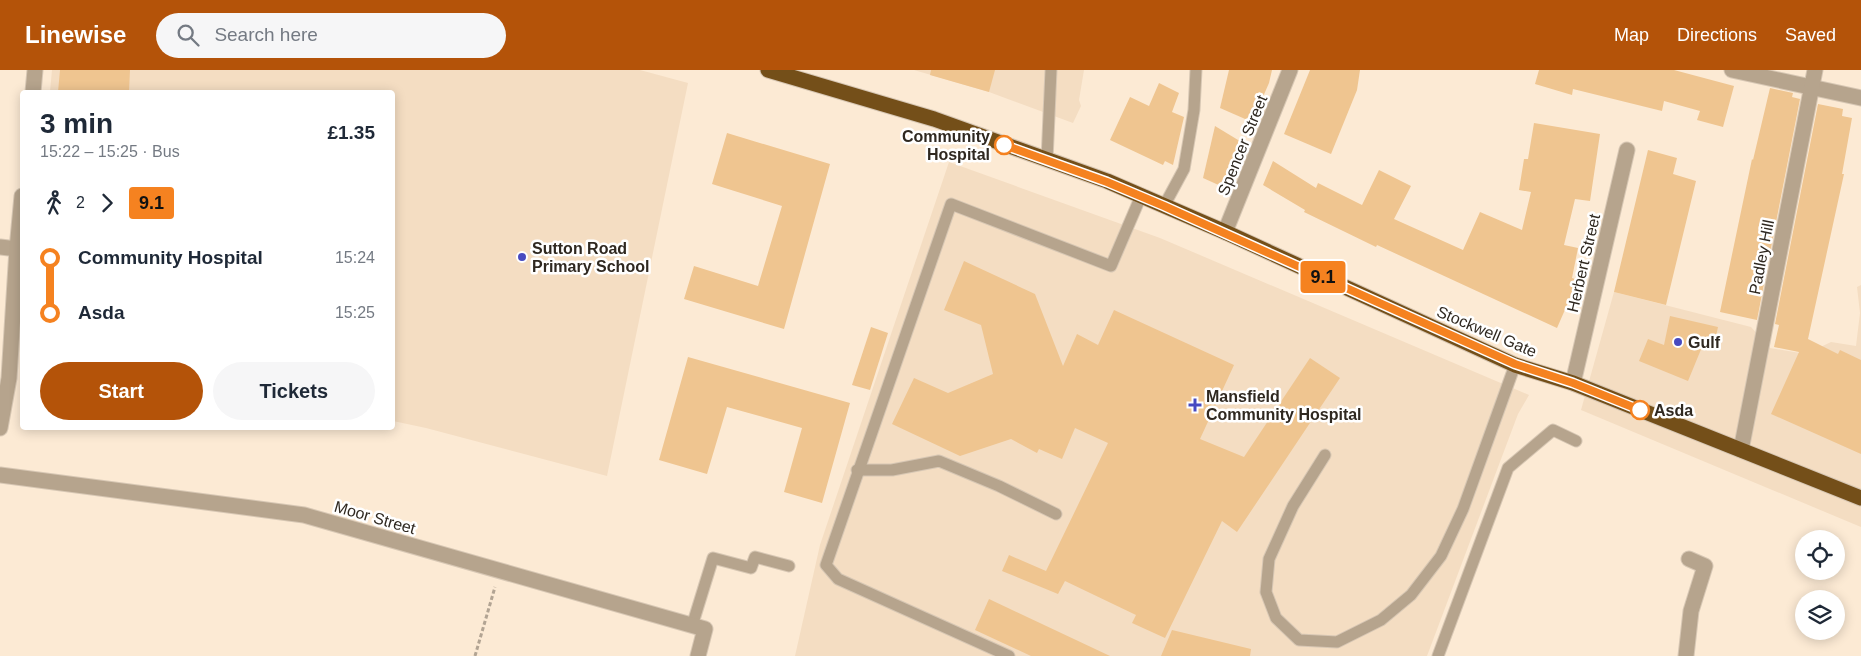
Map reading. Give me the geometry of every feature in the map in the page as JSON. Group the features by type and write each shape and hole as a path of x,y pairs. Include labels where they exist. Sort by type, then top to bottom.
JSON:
{"highway":[{"name":"Stockwell Gate","path":"768,70 934,119 1107,182 1225,232 1515,364 1573,383 1861,498"}],"street":[{"path":"33,90 35,70"},
{"name":"Spencer Street","path":"1225,232 1290,70"},
{"path":"1732,70 1861,98"},
{"name":"Padley Hill","path":"1741,450 1815,70"},
{"name":"Herbert Street","path":"1573,383 1627,150"},
{"path":"0,428 9,378 16,359 17,249 20,217"},
{"path":"0,247 17,249"},
{"name":"Moor Street","path":"0,475 304,515 692,626"},
{"path":"1686,656 1691,611 1706,566 1689,559"},
{"path":"692,626 705,630 698,656"}],"lane":[{"path":"1048,160 1051,70"},
{"path":"1164,206 1184,169 1194,110 1196,70"},
{"path":"1009,656 838,579 826,565 951,204 1111,266 1141,196"},
{"path":"1325,455 1293,506 1269,559 1266,592 1276,618 1299,640 1337,642 1381,620 1411,595 1441,556 1462,509 1515,364"},
{"path":"1438,656 1508,468 1553,430 1576,441"},
{"path":"858,470 892,470 939,461 999,486 1056,514"},
{"path":"692,626 713,558 751,568 755,557 789,566"}],"path":[{"path":"475,656 500,571"}],"shaded area":[{"name":"Sutton Road Primary School","path":"52,70 640,70 688,83 607,476 395,421 395,90 50,90"},
{"path":"914,70 1084,70 1079,100 1081,106 1073,123 989,92"},
{"name":"Mansfield Community Hospital","path":"949,162 1160,238 1529,395 1518,414 1427,656 795,656 820,545"},
{"path":"1861,285 1861,527 1581,410 1614,292 1751,327 1770,348 1806,354 1831,342 1856,346 1860,313 1857,287"}],"building":[{"path":"60,70 130,70 129,90 58,90"},
{"path":"931,70 995,70 989,92 930,75"},
{"path":"1229,70 1272,70 1269,83 1252,122 1220,108"},
{"path":"1310,70 1360,70 1357,90 1331,154 1284,134"},
{"path":"1539,70 1674,70 1734,86 1723,127 1697,120 1700,111 1664,101 1662,111 1573,89 1572,95 1535,84"},
{"path":"1159,83 1179,93 1172,112 1184,117 1173,165 1165,161 1163,165 1110,140 1130,97 1149,106"},
{"path":"1770,88 1793,93 1792,97 1800,99 1757,320 1720,312 1752,159"},
{"path":"1818,104 1843,109 1842,116 1852,118 1842,174 1844,174 1808,339 1838,354 1840,350 1861,360 1861,454 1771,414 1799,352 1774,347 1779,325 1775,324"},
{"path":"1534,123 1600,134 1590,201 1575,199 1564,245 1578,248 1572,278 1578,280 1557,328 1377,245 1376,247 1304,212 1305,210 1263,185 1273,161 1316,188 1318,183 1362,205 1379,170 1411,186 1394,219 1463,250 1480,212 1522,230 1531,192 1519,190 1524,159 1528,159"},
{"path":"1215,126 1243,143 1223,187 1203,178"},
{"path":"727,133 830,164 784,329 684,299 694,266 758,286 782,206 712,184"},
{"path":"1648,150 1677,158 1673,174 1696,181 1666,305 1614,292"},
{"path":"964,261 1035,294 1063,366 1077,334 1098,345 1114,310 1234,365 1200,439 1244,457 1310,358 1340,378 1237,532 1222,521 1165,638 1132,623 1136,615 1065,581 1058,594 1002,571 1009,555 1046,571 1108,443 1075,428 1062,459 1039,449 1037,453 1011,439 960,456 892,424 914,378 948,393 993,374 981,325 944,310"},
{"path":"1670,316 1718,327 1713,350 1702,347 1688,381 1639,361 1648,339 1664,345"},
{"path":"871,327 888,333 870,390 852,385"},
{"path":"688,357 850,403 822,503 784,492 802,428 727,407 707,474 659,460"},
{"path":"989,599 1110,656 1031,656 975,630"},
{"path":"1172,630 1251,649 1250,656 1161,656"}],"bus line":[{"name":"9.1","path":"1004,145 1107,182 1225,232 1515,364 1573,383 1640,410"}],"place":[{"name":"Community Hospital","path":"1004,145"},
{"name":"Sutton Road Primary School","path":"522,257"},
{"name":"Gulf","path":"1678,342"},
{"name":"Mansfield Community Hospital","path":"1195,405"},
{"name":"Asda","path":"1640,410"}]}
